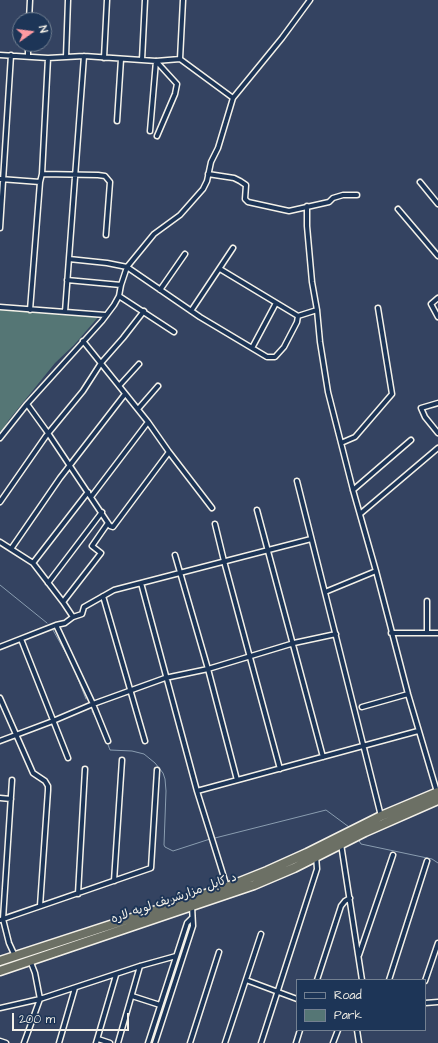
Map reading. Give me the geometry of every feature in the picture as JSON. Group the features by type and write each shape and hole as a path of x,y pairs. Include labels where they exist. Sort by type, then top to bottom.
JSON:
{"highway":[{"path":"349,835 385,817 436,796"},
{"name":"د کابل مزارشریف لویه لاره","path":"0,971 253,881 294,868 341,843 349,835"},
{"name":"د کابل مزارشریف لویه لاره","path":"0,961 191,903 227,886 253,881 307,853 349,835"}],"street":[{"path":"29,12 30,0"},
{"path":"66,57 68,0"},
{"path":"104,58 107,0"},
{"path":"142,60 145,0"},
{"path":"180,60 183,0"},
{"path":"0,438 27,404 105,315 119,296 127,267 154,234 180,215 206,185 208,174 233,98 282,38 310,0"},
{"path":"0,55 48,58 84,56 156,61 180,60 233,98"},
{"path":"0,228 11,55"},
{"path":"65,312 84,56"},
{"path":"30,310 40,182 42,174 48,58"},
{"path":"117,121 121,59"},
{"path":"150,131 156,61"},
{"path":"156,61 177,84 175,94 158,136"},
{"path":"42,174 105,176 110,182 106,235"},
{"path":"208,174 234,178 246,185 244,199 248,202 289,211 329,202 333,198 343,195 357,195"},
{"path":"2,179 40,182"},
{"path":"420,182 438,204"},
{"path":"307,206 312,282 328,392 391,633 436,796"},
{"path":"398,209 438,256"},
{"path":"191,310 233,248"},
{"path":"160,290 185,254"},
{"path":"69,259 107,263 127,267 191,310 267,357 275,357 284,347 297,322 298,316"},
{"path":"220,269 298,316 317,310"},
{"path":"68,280 121,285"},
{"path":"119,296 174,332"},
{"path":"438,298 431,304 438,316"},
{"path":"252,348 276,303"},
{"path":"0,307 105,315"},
{"path":"341,443 355,437 392,394 378,308"},
{"path":"0,502 48,433 83,391 101,363 144,311"},
{"path":"83,341 138,409 212,508"},
{"path":"119,386 139,364"},
{"path":"138,409 158,386"},
{"path":"11,549 60,478 125,394"},
{"path":"438,403 421,408 425,417 438,433"},
{"path":"27,404 102,512 110,526 113,527 169,452"},
{"path":"91,497 148,422"},
{"path":"353,490 411,440"},
{"path":"360,514 438,448"},
{"path":"297,481 364,746 385,817"},
{"path":"32,563 88,492"},
{"path":"258,510 323,757"},
{"path":"48,583 102,512"},
{"path":"63,602 102,553 92,546 108,523"},
{"path":"215,524 249,657 280,769"},
{"path":"0,647 56,625 65,623 73,617 82,614 84,607 114,590 311,539"},
{"path":"0,542 32,563 73,617"},
{"path":"175,555 208,669 237,780"},
{"path":"325,592 376,571"},
{"path":"141,583 197,791 227,886"},
{"path":"103,596 145,741"},
{"path":"426,602 427,633"},
{"path":"56,625 108,740"},
{"path":"391,633 438,633"},
{"path":"0,741 54,721 93,704 166,678 208,669 294,644 336,634"},
{"path":"21,639 68,758"},
{"path":"362,707 408,694"},
{"path":"0,698 33,773 45,780 48,790 40,906"},
{"path":"197,791 418,731"},
{"path":"114,881 122,760"},
{"path":"78,894 85,768"},
{"path":"1,920 151,868 157,770"},
{"path":"12,780 1,920 15,956"},
{"path":"0,798 11,799"},
{"path":"341,843 362,979"},
{"path":"359,956 393,855"},
{"path":"260,1043 317,869 316,856"},
{"path":"389,979 427,862"},
{"path":"317,979 341,906 350,898"},
{"path":"154,1043 193,926 191,903"},
{"path":"148,1043 187,924 192,918"},
{"path":"225,1043 261,934"},
{"path":"425,979 438,943"},
{"path":"178,950 184,952"},
{"path":"190,1043 219,952"},
{"path":"0,1008 40,999 140,966 176,956"},
{"path":"24,1043 40,999 35,973 30,960"},
{"path":"118,1043 140,966"},
{"path":"110,1043 97,1041 116,975"},
{"path":"246,980 296,999"},
{"path":"59,1043 76,988"},
{"path":"132,996 160,1005"},
{"path":"426,1003 438,1002"},
{"path":"296,1043 300,1031"},
{"path":"333,1043 338,1031"},
{"path":"357,1031 359,1043"},
{"path":"0,1041 6,1043"}],"green space":[{"path":"0,309 100,315 74,345 55,363 8,421 2,433 0,431"}],"waterway":[{"path":"0,585 47,623"},
{"path":"53,630 72,664 86,699"},
{"path":"92,711 101,728"},
{"path":"107,742 110,750 132,751 144,754 155,763 163,773 166,791 165,847 173,851 210,839"},
{"path":"215,838 326,810 349,827"},
{"path":"358,839 361,844 432,859 438,863"}]}
